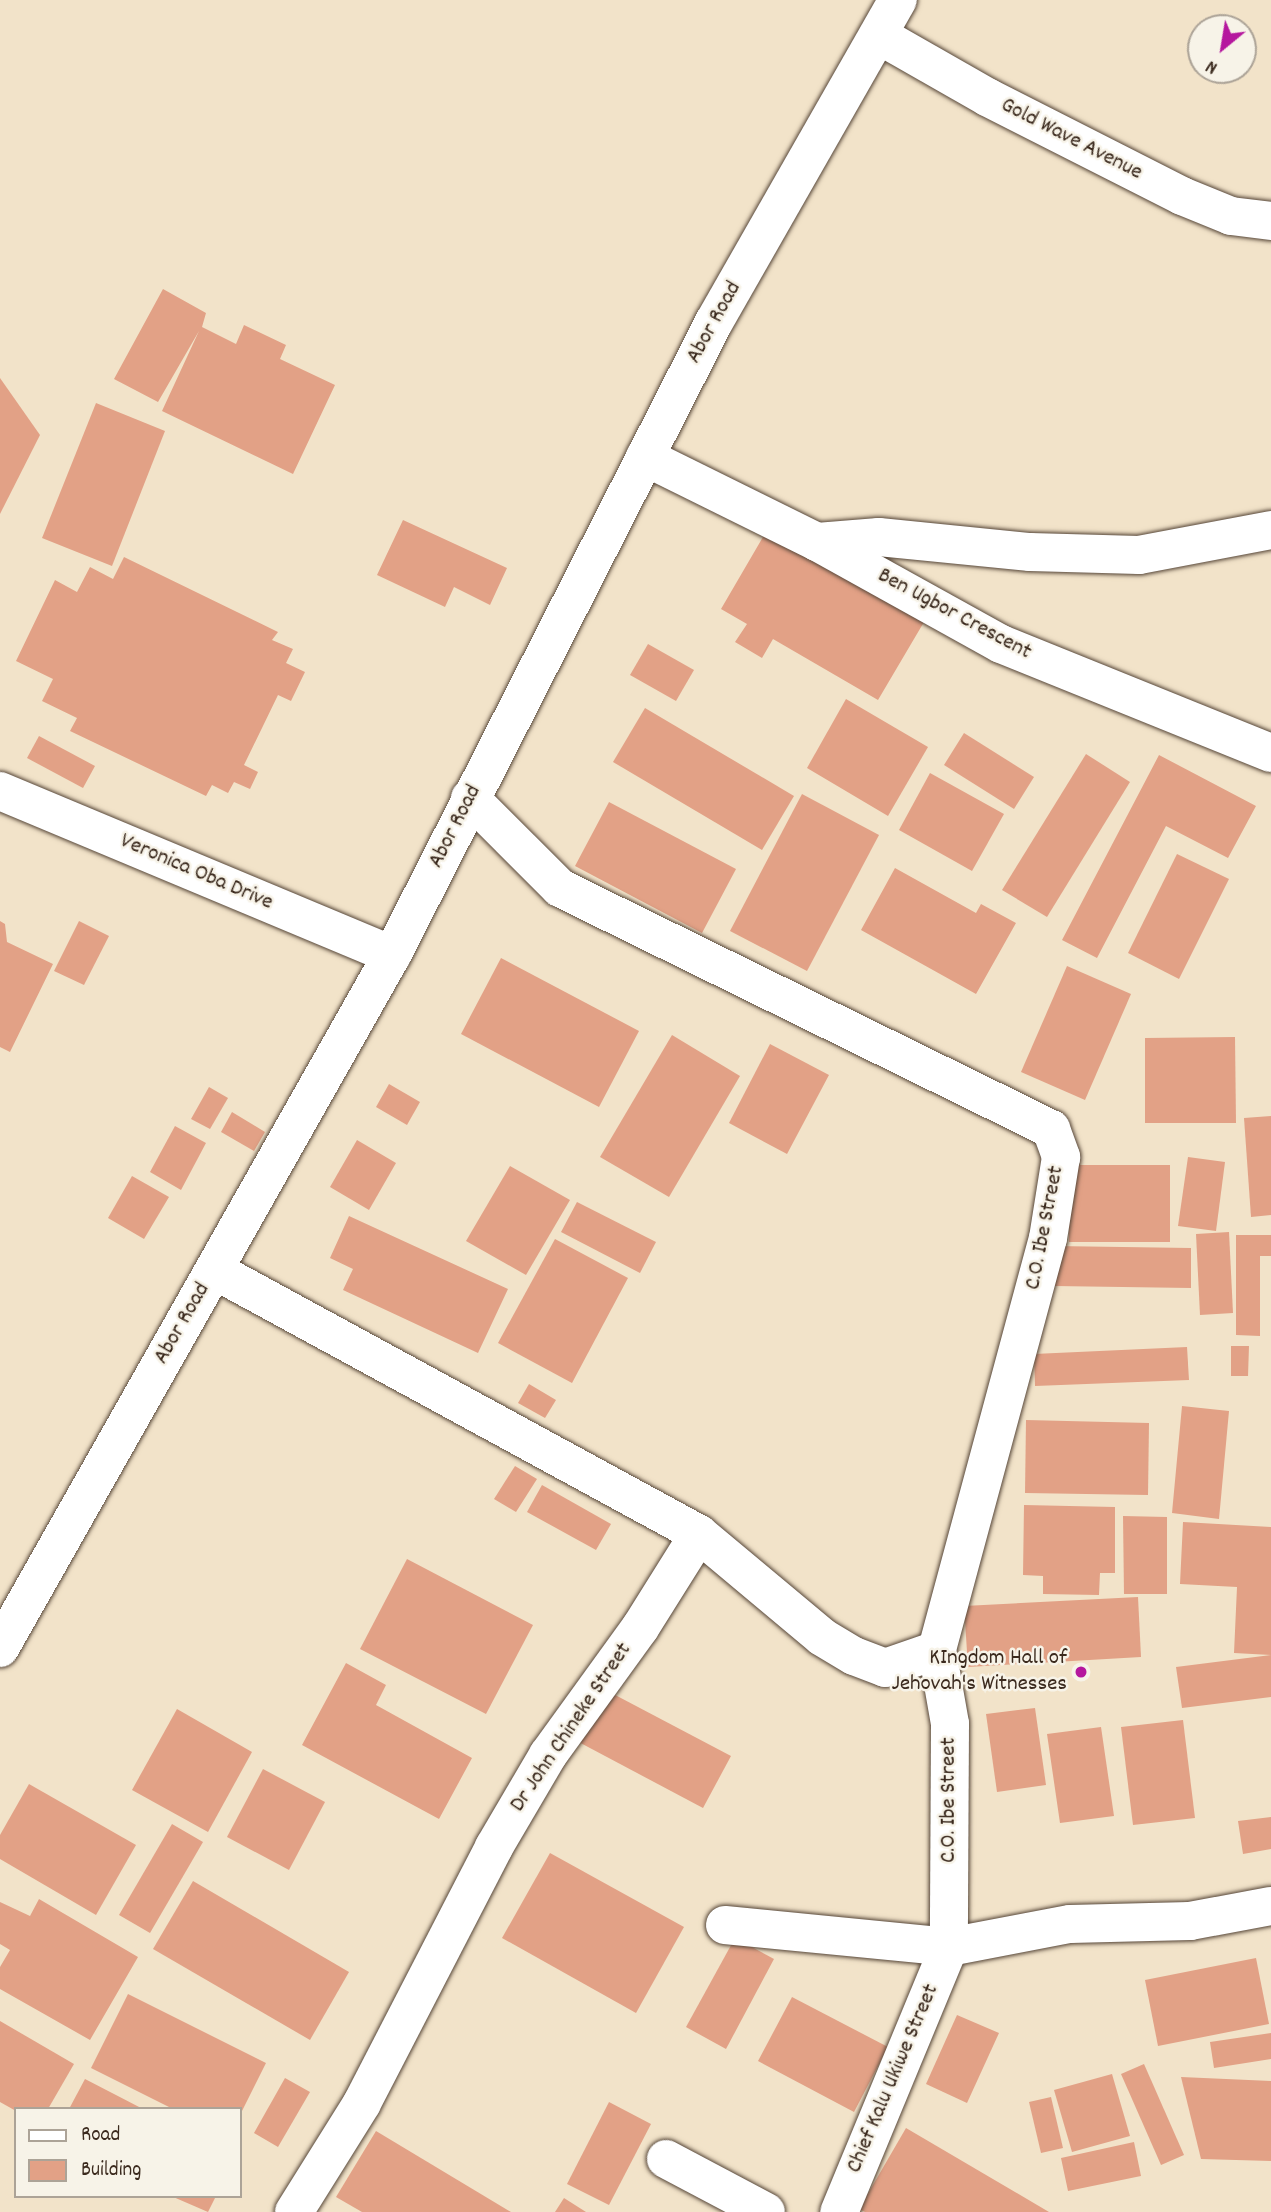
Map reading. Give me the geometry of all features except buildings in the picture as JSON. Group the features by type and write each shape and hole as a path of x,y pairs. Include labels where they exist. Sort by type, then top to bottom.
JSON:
{"street":[{"name":"Abor Road","path":"0,1648 392,956 714,322 880,36 898,0"},
{"name":"Gold Wave Avenue","path":"880,36 987,97 1182,196 1231,216 1271,221"},
{"name":"Ben Ugbor Crescent","path":"645,457 817,541 1001,644 1271,753"},
{"path":"817,541 879,537 1030,552 1139,555 1271,530"},
{"name":"Veronica Oba Drive","path":"0,791 392,956"},
{"name":"C.O. Ibe Street","path":"470,798 560,888 1051,1129 1061,1157 1048,1238 937,1650 950,1724 949,1947"},
{"path":"214,1270 699,1534 822,1637 854,1656 885,1668 937,1650"},
{"name":"Dr John Chineke Street","path":"294,2212 362,2103 494,1847 548,1755 640,1628 699,1534"},
{"path":"725,1925 949,1947 1070,1924 1190,1921 1271,1906"},
{"name":"Chief Kalu Ukiwe Street","path":"839,2212 949,1947"},
{"path":"666,2159 766,2212"}],"place":[{"name":"KIngdom Hall of Jehovah's Witnesses","path":"1081,1672"}]}
